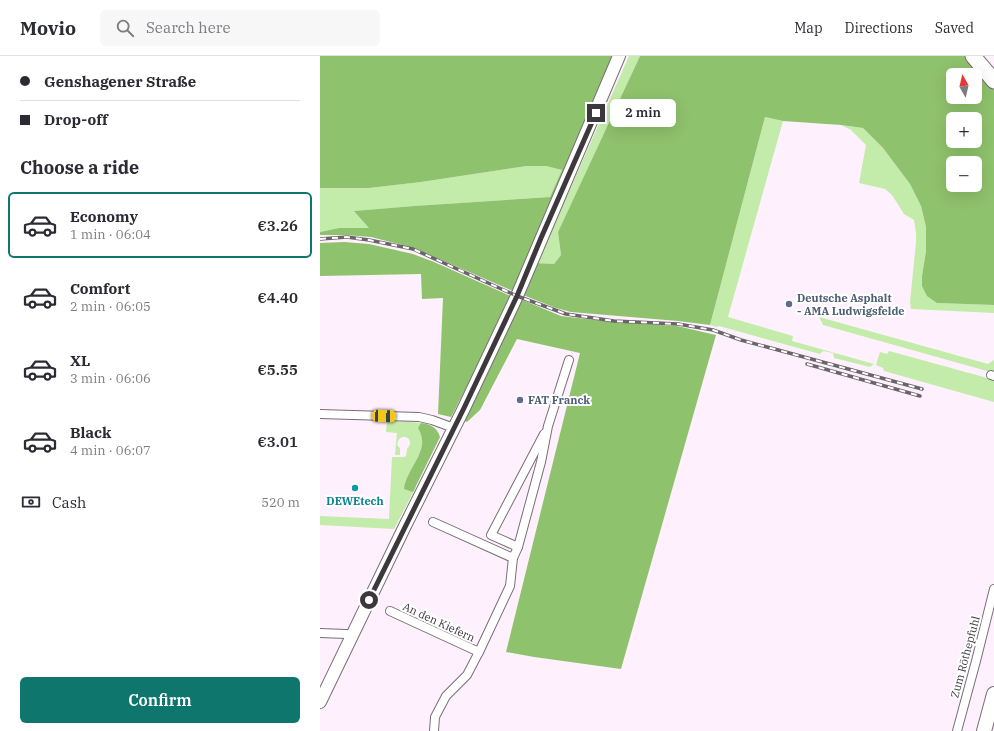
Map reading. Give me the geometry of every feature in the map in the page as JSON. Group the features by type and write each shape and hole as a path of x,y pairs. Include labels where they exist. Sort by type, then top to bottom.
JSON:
{"highway":[{"path":"974,56 994,80"},
{"path":"984,731 994,694"}],"main road":[{"path":"320,702 469,398 517,296 619,56"}],"street":[{"name":"An den Kiefern","path":"434,731 435,718 446,696 467,675 510,586 513,558 518,547 541,462 548,426 569,360"},
{"path":"320,414 419,417 454,428"},
{"name":"An den Kiefern","path":"518,547 491,535 548,426"},
{"path":"530,458 541,462"},
{"path":"433,522 513,558"},
{"name":"Zum Röthepfuhl","path":"957,731 994,589"},
{"name":"An den Kiefern","path":"390,611 479,652"},
{"path":"320,632 352,635"}],"green space":[{"path":"320,56 614,56 515,292 414,248 371,237 320,235 320,232 339,228 369,228 354,211 550,197 562,170 546,166 527,166 421,182 369,188 320,188"},
{"path":"629,56 640,56 558,232 561,255 554,264 535,263 564,197 567,196"},
{"path":"640,56 966,56 976,68 946,68 946,104 982,104 982,75 994,90 994,305 937,303 927,296 922,286 926,251 926,227 921,206 910,184 883,148 863,128 841,125 783,121 765,117 710,325 571,312 556,308 523,295 535,263 554,264 561,255 558,232"},
{"path":"765,117 783,121 728,317 793,336 792,341 874,364 870,367 834,358 833,353 823,351 820,354 719,326 717,327 710,325"},
{"path":"841,125 863,128 883,148 910,184 921,206 926,227 926,251 922,276 937,303 994,305 994,313 911,309 910,302 916,242 914,220 904,214 892,195 885,189 859,183 866,145 851,130"},
{"path":"527,166 546,166 562,170 550,197 355,211 370,228 339,228 320,232 320,188 369,188 421,182"},
{"path":"344,242 369,244 413,254 513,297 451,417 438,414 443,298 422,299 421,274 320,276 320,243"},
{"path":"520,299 561,316 614,322 677,326 716,335 621,669 506,652 580,353 517,339 480,410 467,422 462,420"},
{"path":"819,317 988,364 994,360 994,373 823,325"},
{"path":"889,351 991,379 994,381 994,402 884,371 883,368 876,365 880,352 887,354"},
{"path":"387,421 421,423 419,428 423,441 420,453 407,477 416,487 394,529 320,525 320,516 389,519 392,457 405,457 410,441 405,437 400,438 397,443 400,448 400,455 395,455 397,433 386,432"},
{"path":"421,423 433,427 440,437 413,492 404,489 409,473 421,451 422,436 418,428"}],"railway":[{"path":"320,239 347,237 413,249 517,296 566,314 614,321 678,324 713,330 741,340 922,389"},
{"path":"807,364 920,396"}],"place":[{"name":"Deutsche Asphalt - AMA Ludwigsfelde","path":"789,304"},
{"name":"FAT Franck","path":"520,400"},
{"name":"DEWEtech","path":"355,488"}],"route":[{"path":"369,600 464,408 517,296 596,113"}]}
